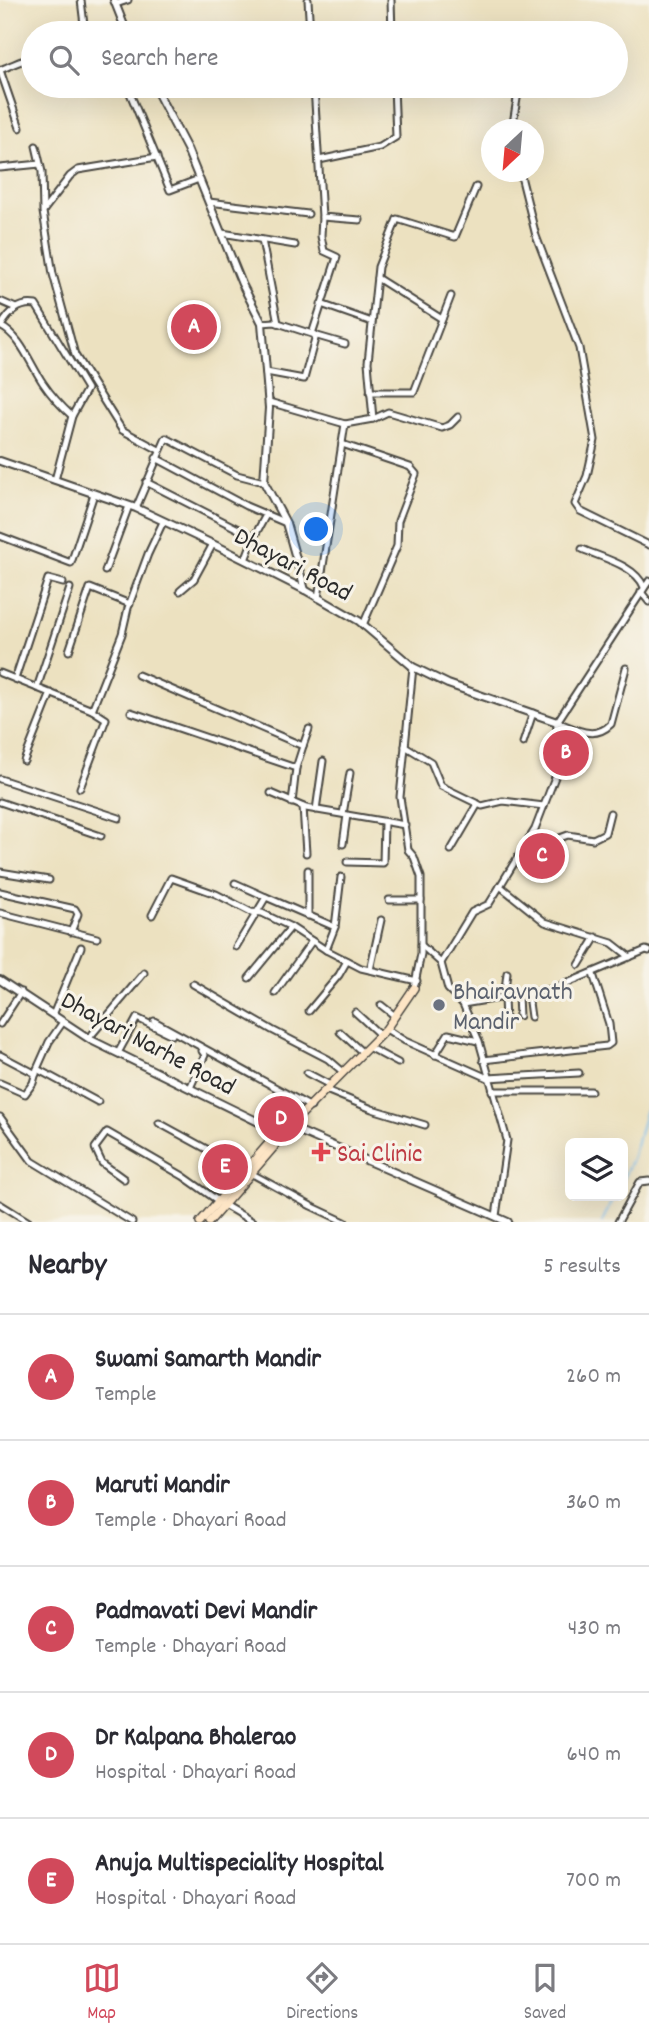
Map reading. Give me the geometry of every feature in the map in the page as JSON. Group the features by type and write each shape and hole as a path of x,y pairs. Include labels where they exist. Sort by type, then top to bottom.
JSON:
{"main road":[{"path":"200,1222 274,1147 276,1140 311,1107 342,1071 383,1032 415,984"},
{"path":"209,1222 221,1203"}],"street":[{"path":"81,0 84,21"},
{"path":"122,21 115,2 128,0"},
{"path":"308,0 309,21"},
{"path":"391,0 392,21"},
{"path":"20,128 0,70 21,62"},
{"path":"132,98 170,190 199,180"},
{"path":"160,98 187,149 262,323 268,402 264,482 286,523 304,590"},
{"path":"266,372 304,379 321,303 337,257 324,251 321,236 315,98"},
{"path":"319,160 380,147 393,139 397,133 395,98"},
{"path":"514,119 517,98"},
{"path":"36,146 53,274 75,355 122,430 159,450"},
{"path":"43,212 70,176 78,170 157,157"},
{"path":"0,169 40,164"},
{"path":"522,182 536,236 579,348 596,440 587,476 575,501 576,509 649,545"},
{"path":"373,419 368,362 378,267 397,219 455,237 476,187"},
{"path":"209,202 308,214"},
{"path":"322,217 360,220"},
{"path":"222,233 295,245"},
{"path":"262,240 278,323"},
{"path":"377,278 442,319"},
{"path":"370,393 414,391 451,296"},
{"path":"0,301 16,308"},
{"path":"321,303 372,322"},
{"path":"55,480 72,416 87,390 36,305 16,308 0,326 13,335 43,383 72,416"},
{"path":"262,323 278,323 345,344"},
{"path":"268,402 345,424 373,419 388,412 442,428 458,417"},
{"path":"318,598 345,424"},
{"path":"105,571 132,507 166,438 237,475 264,482"},
{"path":"342,444 410,467 416,474 398,521 397,545 363,625"},
{"path":"156,458 286,523"},
{"name":"Dhayari Road","path":"0,461 132,507 213,544 304,590 363,625 413,667 448,684 557,722"},
{"path":"146,482 254,537"},
{"path":"0,536 71,563 94,494"},
{"path":"245,560 266,515"},
{"path":"92,710 163,522"},
{"path":"180,590 194,579 213,544"},
{"path":"582,549 629,569 641,581 649,602"},
{"path":"15,679 48,579 63,583"},
{"path":"441,962 472,912 489,904 529,838 555,777 557,722 649,581"},
{"path":"37,688 70,587"},
{"path":"69,652 90,589 130,604"},
{"path":"152,915 171,878 216,894 255,914 262,913 347,961 415,984 421,945 421,877 414,857 408,850 401,797 413,667"},
{"path":"557,722 589,734 605,730 611,724 626,668"},
{"path":"0,673 92,710 106,719 80,789"},
{"path":"138,675 303,746"},
{"path":"24,761 51,694"},
{"path":"131,712 296,768"},
{"path":"523,743 533,713"},
{"path":"292,803 296,768 309,729"},
{"path":"405,746 431,762 441,786 478,804 488,806 503,801 544,806"},
{"path":"316,810 323,761"},
{"path":"343,844 350,772"},
{"path":"0,779 119,818"},
{"path":"271,793 303,807 405,825"},
{"path":"0,802 101,836"},
{"path":"451,850 478,804"},
{"path":"303,807 306,853"},
{"path":"529,838 549,842 568,835 597,838 605,833 610,813"},
{"path":"347,862 383,863 384,822"},
{"path":"308,870 308,916"},
{"path":"0,872 49,880"},
{"path":"326,950 335,926 341,877"},
{"path":"235,883 335,926"},
{"path":"500,886 545,922 612,943 630,957"},
{"path":"0,892 75,909 78,914 71,932"},
{"path":"236,947 266,897"},
{"path":"389,900 421,900"},
{"path":"0,914 97,938"},
{"path":"370,970 381,920"},
{"path":"249,978 291,927"},
{"path":"579,965 596,937"},
{"path":"275,993 312,941"},
{"path":"421,945 441,962 448,989 463,1004 479,1041 506,1140 496,1216"},
{"path":"53,1015 81,947"},
{"path":"463,1004 553,989 647,951"},
{"path":"309,1011 339,975 347,961"},
{"path":"89,1038 144,973"},
{"path":"505,1021 506,974"},
{"path":"483,1060 607,1046 611,1043 609,1024 593,974"},
{"name":"Dhayari Narhe Road","path":"0,980 89,1038 283,1134"},
{"path":"193,984 328,1059 342,1071"},
{"path":"0,1024 21,992"},
{"path":"528,995 531,1017"},
{"path":"517,996 519,1016"},
{"path":"381,1005 395,1016"},
{"path":"355,1012 383,1032 488,1078 579,1073"},
{"path":"118,1053 138,1018 206,1054 190,1088"},
{"path":"154,1021 311,1107"},
{"path":"0,1083 25,1094 29,1091 49,1042 63,1022"},
{"path":"340,1032 365,1049 398,1063"},
{"path":"435,1055 448,1034 479,1041"},
{"path":"0,1055 98,1102"},
{"path":"307,1073 372,1109 425,1125"},
{"path":"492,1091 591,1091"},
{"path":"0,1117 32,1161 132,1222"},
{"path":"159,1124 345,1222"},
{"path":"290,1127 508,1222"},
{"path":"124,1178 102,1163 95,1148 107,1132 183,1176 253,1222"},
{"path":"618,1222 640,1182 649,1181"},
{"path":"0,1204 29,1222"}],"waterway":[{"path":"628,1167 649,1099"},
{"path":"602,1222 612,1201"}],"place":[{"name":"Swami Samarth Mandir","path":"194,327"},
{"name":"Maruti Mandir","path":"566,753"},
{"name":"Padmavati Devi Mandir","path":"542,856"},
{"name":"Bhairavnath Mandir","path":"439,1005"},
{"name":"Dr Kalpana Bhalerao","path":"281,1119"},
{"name":"Sai Clinic","path":"321,1152"},
{"name":"Anuja Multispeciality Hospital","path":"225,1167"}]}
